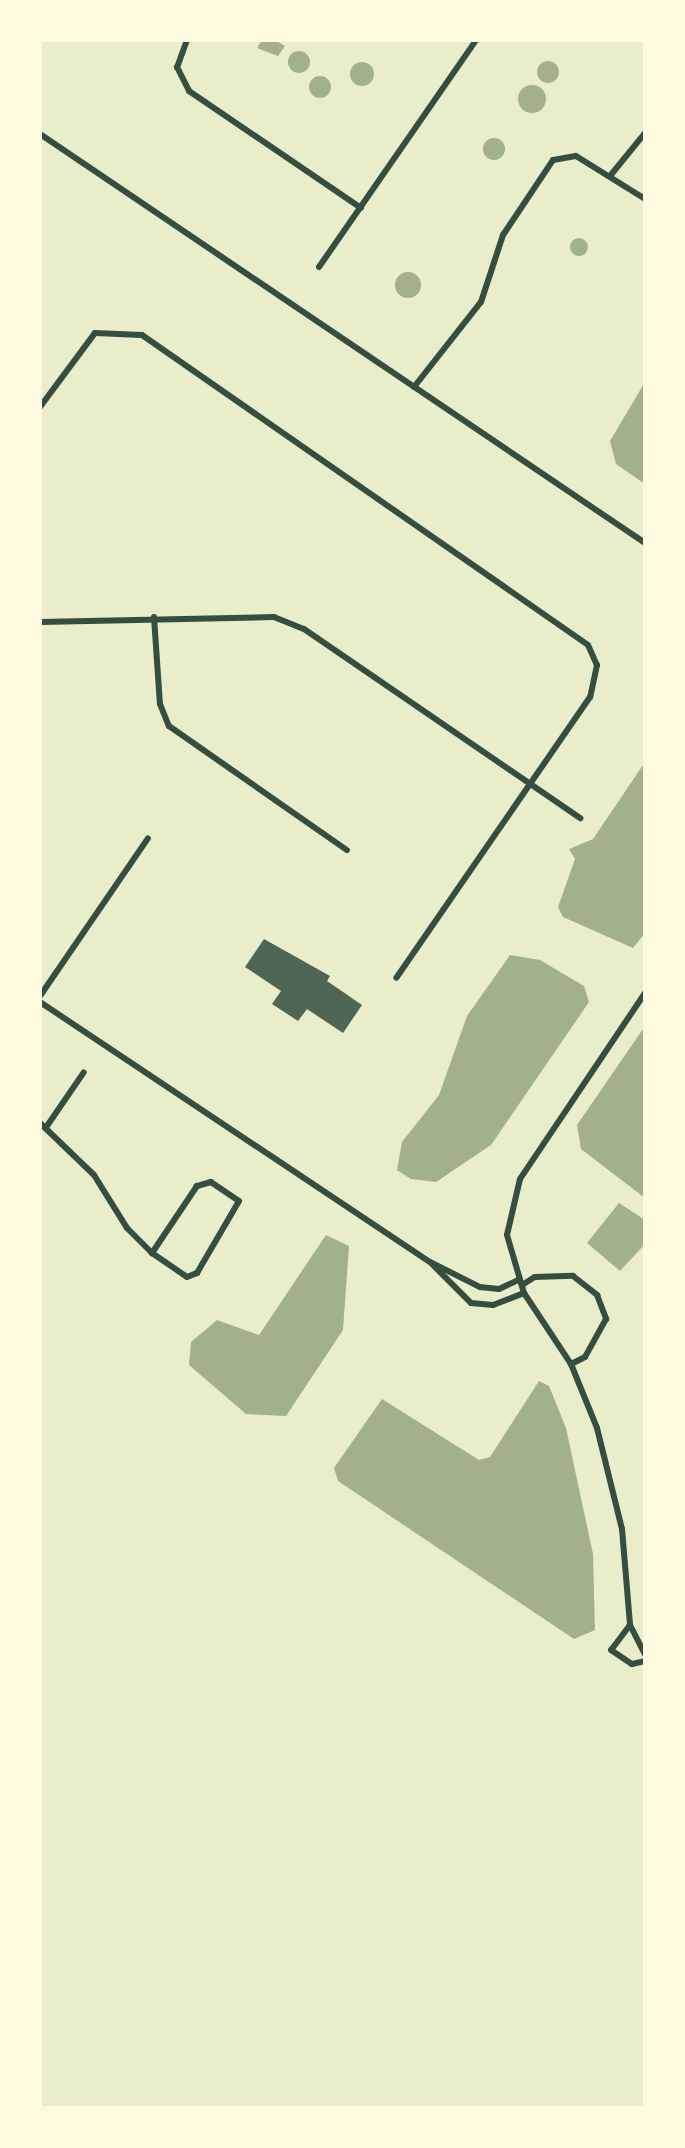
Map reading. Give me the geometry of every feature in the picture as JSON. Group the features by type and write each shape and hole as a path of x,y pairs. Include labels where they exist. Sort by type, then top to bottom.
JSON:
{"street":[{"path":"187,40 177,67 189,91 361,208"},
{"path":"319,267 476,40"},
{"path":"610,176 645,133"},
{"path":"40,134 645,543"},
{"path":"414,387 481,302 503,235 553,160 576,156 645,199"},
{"path":"40,407 95,333 142,335 575,633 588,645 596,683 396,978"},
{"path":"40,622 245,612 304,629 580,818"},
{"path":"154,617 160,704 169,726 347,850"},
{"path":"40,996 148,838"},
{"path":"645,993 512,1195 507,1235 522,1286 571,1364 597,1428 622,1529 630,1625 645,1654"},
{"path":"40,1002 430,1262 480,1287 499,1289 522,1286"},
{"path":"84,1072 43,1124 152,1253 187,1277 197,1273 239,1201 211,1182 197,1186 152,1253"},
{"path":"430,1262 471,1303 493,1305 535,1277 573,1276 597,1295 606,1319 585,1357 571,1364"},
{"path":"630,1625 611,1650 632,1664 645,1661"}],"shaded area":[{"path":"262,40 275,40 285,46 278,56 257,48"},
{"path":"299,51 310,62 299,73 288,62"},
{"path":"548,61 556,64 559,72 556,80 548,83 540,80 537,72 540,64"},
{"path":"362,62 373,69 374,74 367,85 362,86 351,79 350,74 357,63"},
{"path":"320,76 328,79 331,87 328,95 320,98 312,95 309,87 312,79"},
{"path":"532,85 542,89 546,99 542,109 532,113 522,109 518,99 522,89"},
{"path":"494,138 502,141 505,149 502,157 494,160 486,157 483,149 486,141"},
{"path":"575,238 583,238 588,247 586,254 575,256 570,251 570,243"},
{"path":"408,272 417,276 421,285 417,294 408,298 399,294 395,285 399,276"},
{"path":"645,382 645,484 616,464 610,441"},
{"path":"645,762 645,933 633,948 563,917 558,907 575,859 569,849 593,839"},
{"path":"510,955 540,960 584,986 589,1002 491,1145 436,1182 411,1179 397,1170 402,1142 439,1095 467,1016"},
{"path":"645,1026 645,1198 581,1149 577,1125"},
{"path":"619,1203 645,1220 645,1244 620,1271 587,1243"},
{"path":"326,1235 349,1246 343,1330 286,1416 246,1414 189,1365 191,1342 217,1320 259,1335"},
{"path":"539,1381 549,1386 566,1428 593,1554 595,1630 574,1639 338,1481 334,1468 382,1399 479,1460 490,1457"}],"building":[{"path":"264,939 330,976 327,981 362,1005 343,1033 307,1009 298,1021 272,1004 281,991 245,967"}]}
